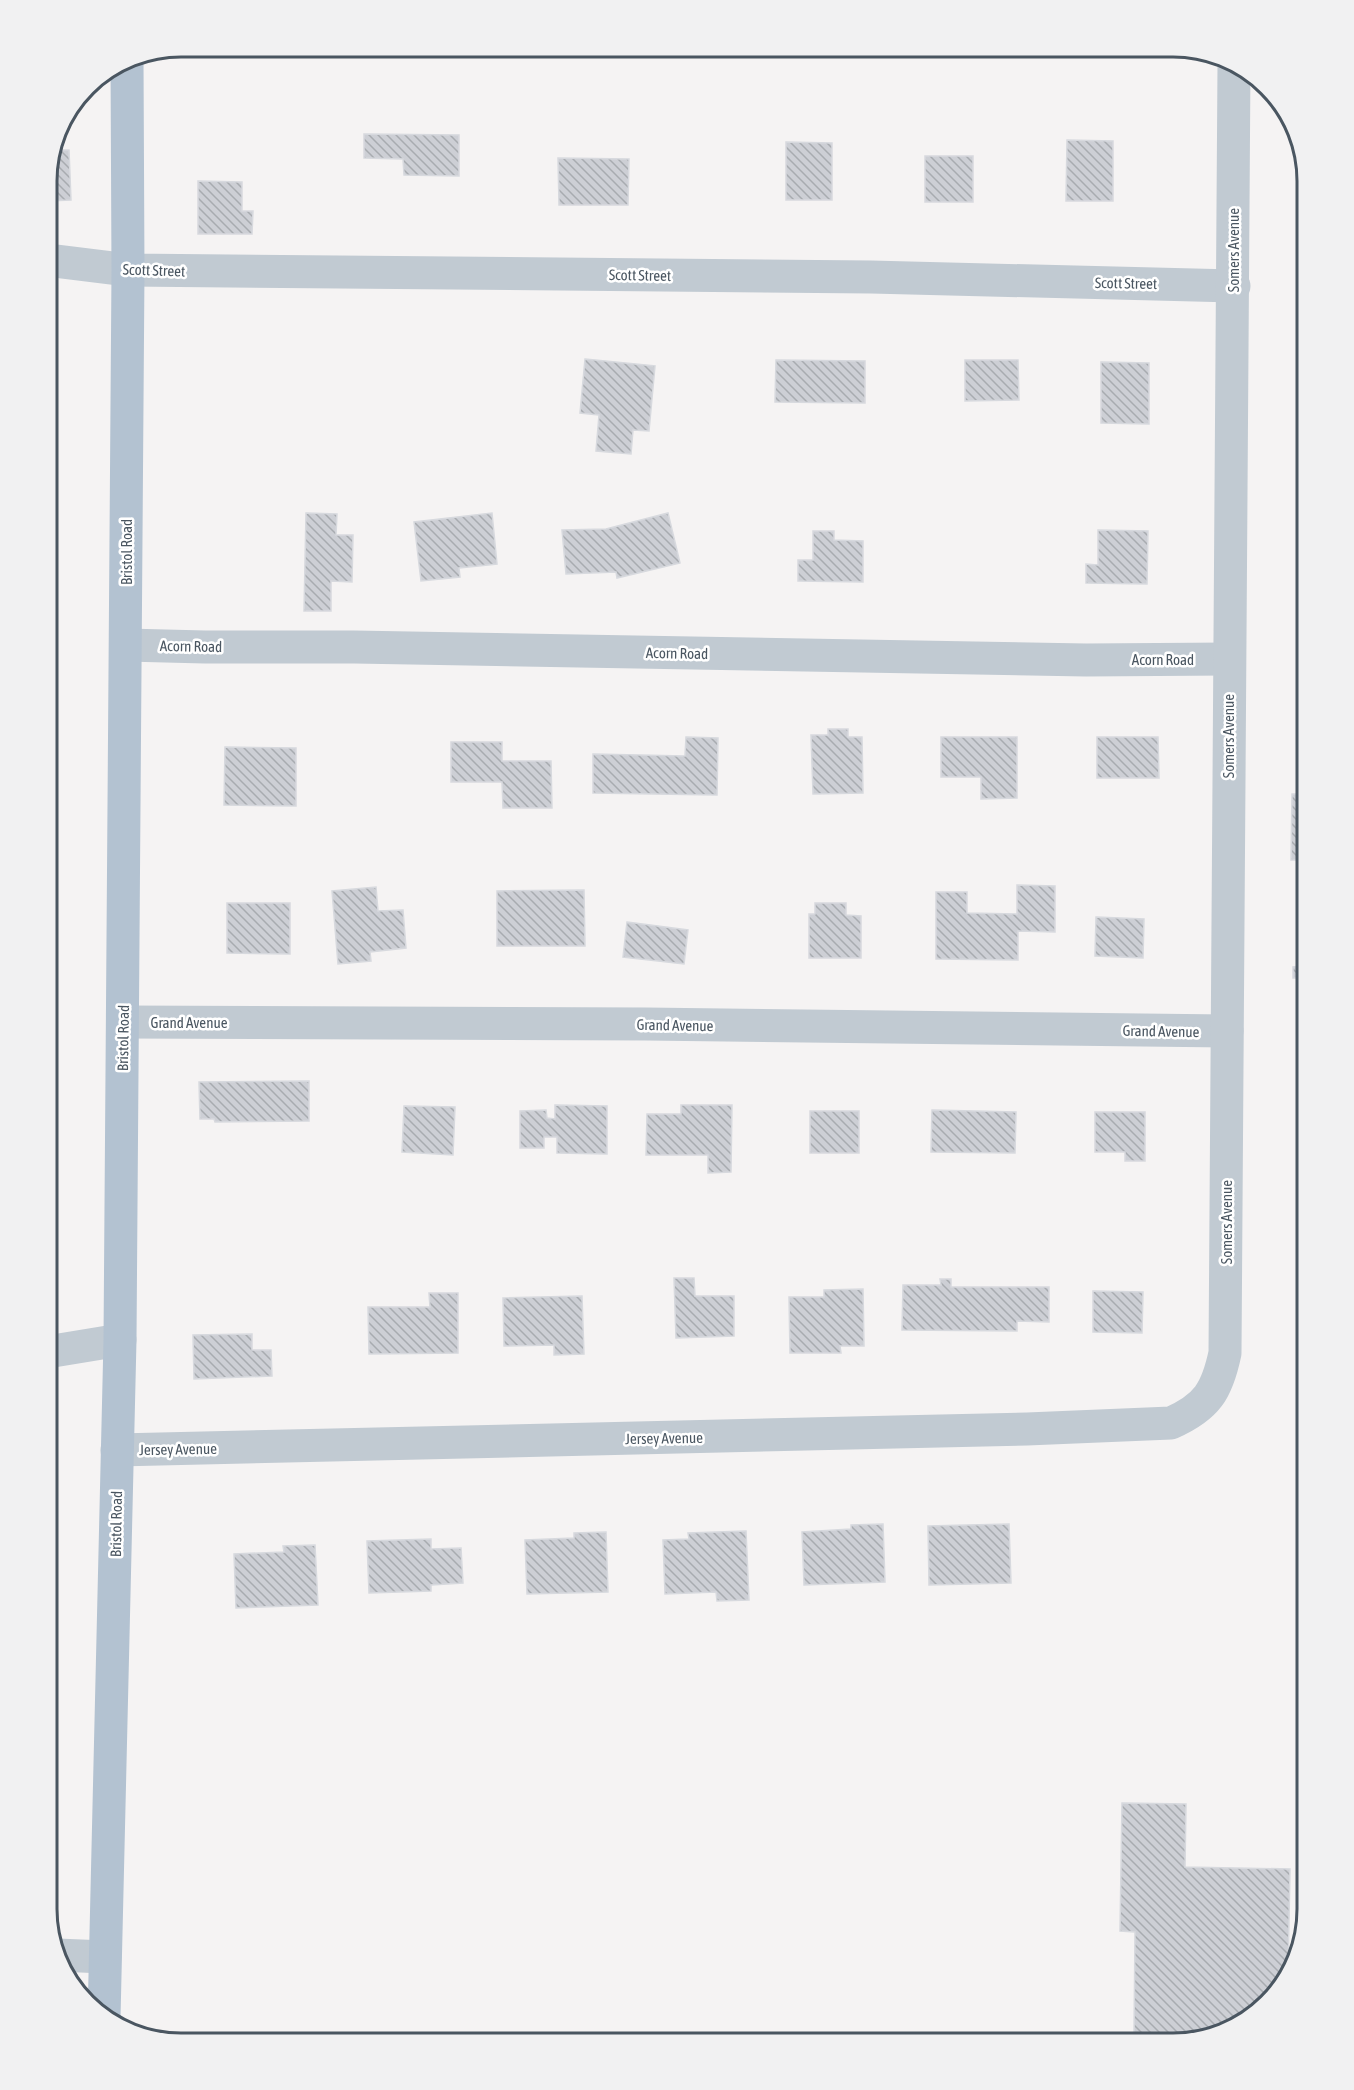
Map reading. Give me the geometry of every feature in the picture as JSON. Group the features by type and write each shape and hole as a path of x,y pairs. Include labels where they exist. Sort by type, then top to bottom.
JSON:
{"main road":[{"name":"Bristol Road","path":"104,2006 120,1340 126,645 127,70"}],"street":[{"name":"Somers Avenue","path":"1204,1402 1219,1379 1225,1353 1228,659 1234,73"},
{"name":"Scott Street","path":"57,261 128,270 871,277 1233,286"},
{"name":"Acorn Road","path":"126,645 1074,660 1228,659"},
{"name":"Grand Avenue","path":"123,1022 646,1024 1227,1031"},
{"path":"57,1350 120,1340"},
{"name":"Jersey Avenue","path":"117,1450 1051,1428 1171,1423 1190,1414 1204,1402"},
{"path":"66,1955 105,1957"}],"building":[{"path":"364,134 459,135 459,176 404,175 403,159 364,158"},
{"path":"1067,140 1113,141 1113,201 1066,201"},
{"path":"786,142 832,143 832,200 786,200"},
{"path":"61,150 69,150 71,200 57,201 57,173"},
{"path":"925,156 973,156 973,202 925,202"},
{"path":"558,158 629,159 628,205 559,205"},
{"path":"198,181 242,182 242,211 253,211 252,234 198,234"},
{"path":"585,359 655,366 649,431 633,430 631,454 596,451 599,415 580,413"},
{"path":"776,360 865,361 865,403 775,402"},
{"path":"965,360 1018,360 1019,400 965,401"},
{"path":"1101,362 1149,363 1149,424 1101,423"},
{"path":"306,513 337,514 336,535 353,535 352,582 331,581 331,611 304,611"},
{"path":"492,513 497,564 459,568 460,577 421,581 414,522"},
{"path":"668,513 680,563 617,578 616,572 566,574 562,530 606,529"},
{"path":"1098,530 1148,531 1147,584 1086,583 1086,564 1098,565"},
{"path":"813,531 834,531 834,540 863,541 863,582 798,581 798,560 813,560"},
{"path":"828,729 848,729 848,737 862,737 863,793 813,794 811,735 828,735"},
{"path":"686,737 718,738 717,795 593,793 593,754 685,756"},
{"path":"941,737 1017,737 1017,798 981,799 981,777 941,777"},
{"path":"1097,737 1158,737 1159,778 1097,778"},
{"path":"451,742 502,742 502,761 551,761 552,808 503,808 502,782 451,782"},
{"path":"225,747 296,748 296,806 224,805"},
{"path":"1292,794 1297,794 1297,860 1291,860"},
{"path":"1017,885 1055,886 1055,932 1018,931 1018,960 936,959 936,892 967,892 967,913 1017,914"},
{"path":"376,887 378,911 403,910 406,948 370,952 371,961 338,964 332,891"},
{"path":"584,890 585,946 497,946 497,891"},
{"path":"227,903 290,903 290,954 227,953"},
{"path":"815,903 846,903 846,915 861,916 861,958 809,958 809,914 815,914"},
{"path":"1096,917 1144,919 1143,958 1095,956"},
{"path":"627,922 688,930 684,964 623,957"},
{"path":"1297,966 1297,978 1293,978 1293,967"},
{"path":"309,1081 309,1121 215,1122 214,1119 200,1119 199,1082"},
{"path":"555,1105 607,1106 607,1154 557,1153 557,1137 544,1137 544,1148 520,1148 520,1111 546,1110 547,1118 555,1119"},
{"path":"681,1105 732,1105 731,1172 708,1173 708,1155 646,1155 647,1114 681,1114"},
{"path":"404,1106 455,1107 453,1155 402,1152"},
{"path":"932,1110 1016,1112 1015,1153 931,1152"},
{"path":"810,1111 859,1111 859,1153 810,1153"},
{"path":"1095,1112 1145,1112 1145,1161 1125,1161 1125,1152 1095,1152"},
{"path":"674,1278 694,1278 695,1296 734,1296 734,1336 676,1338"},
{"path":"940,1279 951,1279 951,1287 1049,1287 1049,1322 1017,1321 1017,1331 902,1330 903,1285 941,1285"},
{"path":"863,1289 864,1346 840,1346 841,1353 790,1353 789,1297 824,1297 824,1290"},
{"path":"1093,1291 1143,1292 1142,1333 1093,1332"},
{"path":"429,1293 458,1293 458,1353 369,1354 368,1307 430,1307"},
{"path":"582,1296 584,1354 554,1355 554,1345 504,1346 503,1298"},
{"path":"252,1334 252,1350 271,1350 272,1376 194,1379 193,1335"},
{"path":"883,1524 885,1582 804,1585 802,1532 851,1529 851,1525"},
{"path":"1009,1524 1011,1583 929,1585 928,1526"},
{"path":"746,1531 749,1600 717,1601 716,1592 665,1594 663,1540 689,1539 688,1533"},
{"path":"606,1532 608,1592 527,1594 525,1540 574,1538 574,1533"},
{"path":"431,1539 431,1549 461,1548 463,1583 431,1585 431,1591 369,1593 367,1541"},
{"path":"315,1545 318,1605 236,1608 234,1554 284,1552 283,1546"},
{"path":"1122,1803 1186,1804 1185,1867 1290,1869 1288,1956 1261,1997 1220,2024 1189,2032 1134,2033 1135,1932 1120,1931"}]}
